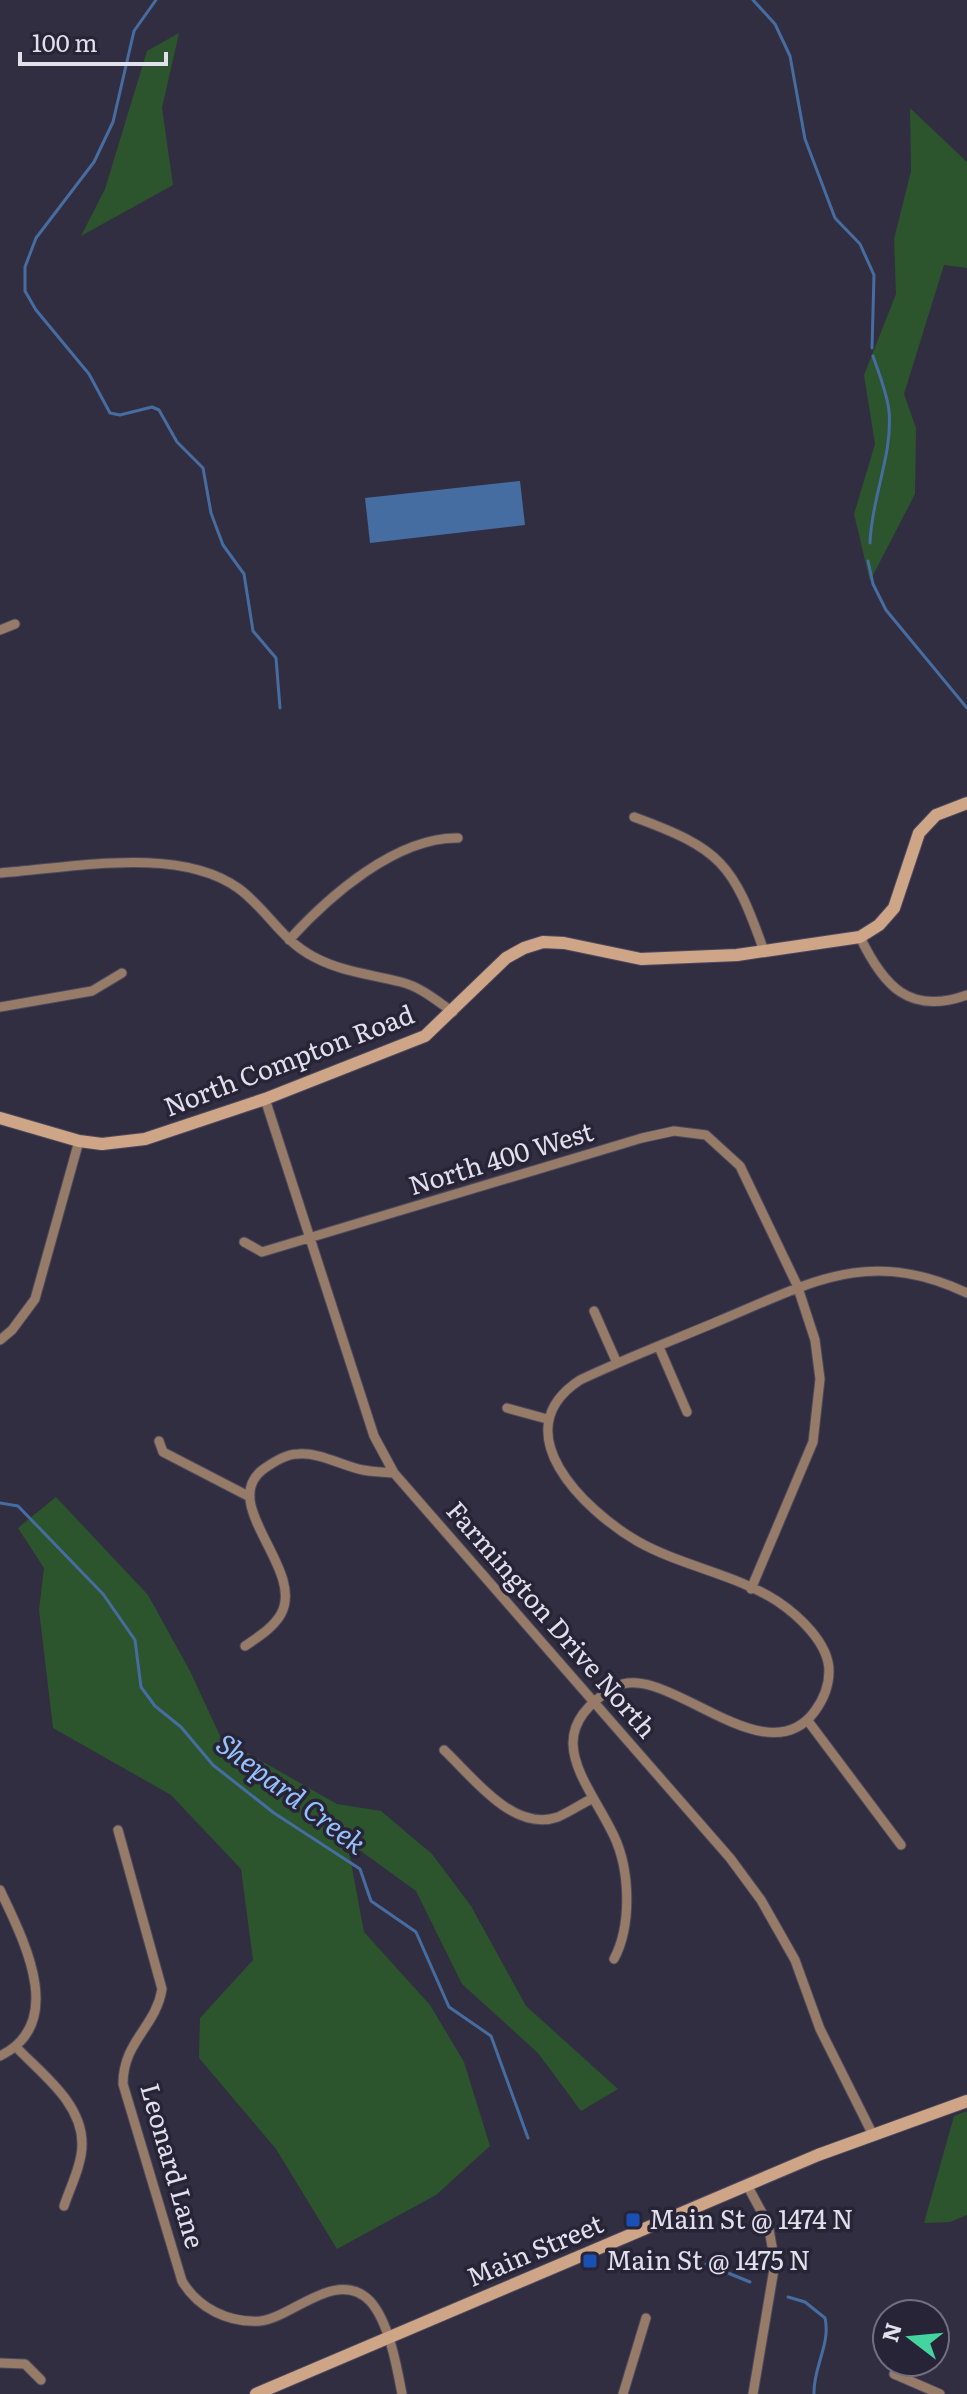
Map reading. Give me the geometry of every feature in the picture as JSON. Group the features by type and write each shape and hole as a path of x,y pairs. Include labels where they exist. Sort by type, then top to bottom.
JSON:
{"street":[{"path":"0,630 15,624"},
{"path":"967,803 936,815 919,833 894,908 879,925 860,937 886,983 903,994 926,1001 967,995"},
{"path":"634,817 707,849 728,869 745,895 764,951"},
{"path":"289,940 323,903 362,875 434,838 458,838"},
{"path":"0,873 156,862 192,865 222,877 242,891 289,940 341,971 402,982 421,989 453,1012"},
{"name":"North Compton Road","path":"0,1118 79,1141 102,1144 145,1139 265,1099 425,1036 506,958 543,942 564,943 641,959 764,951 860,937"},
{"path":"0,1007 92,991 122,973"},
{"name":"Farmington Drive North","path":"265,1099 374,1436 394,1473 730,1858 761,1900 795,1960 820,2029 873,2135"},
{"name":"North 400 West","path":"244,1242 262,1252 311,1241 642,1138 674,1131 706,1135 740,1166 797,1285"},
{"path":"0,1340 12,1330 35,1299 79,1141"},
{"path":"614,1959 625,1938 624,1863 614,1835 591,1799 576,1767 573,1746 577,1724 616,1687 629,1683 649,1686 753,1729 772,1733 791,1730 808,1721 822,1701 829,1670 821,1645 804,1624 776,1600 639,1542 588,1502 554,1461 547,1443 547,1419 570,1386 797,1285 851,1272 899,1271 935,1278 967,1293"},
{"path":"751,1589 813,1442 818,1414 820,1379 815,1340 797,1285"},
{"path":"594,1311 617,1363"},
{"path":"659,1347 687,1412"},
{"path":"507,1408 547,1419"},
{"path":"159,1441 163,1452 250,1497"},
{"path":"245,1646 267,1631 282,1613 286,1587 255,1521 250,1497 258,1473 278,1459 298,1453 365,1471 394,1473"},
{"path":"808,1721 901,1845"},
{"path":"444,1750 505,1808 521,1816 555,1818 591,1799"},
{"name":"Leonard Lane","path":"118,1830 162,1989 160,2005 128,2051 123,2084 182,2281 192,2297 209,2309 229,2318 263,2321 316,2296 339,2290 356,2294 369,2301 388,2336 402,2394"},
{"path":"0,1890 35,1970 31,2024 17,2048 0,2056"},
{"path":"17,2048 68,2101 79,2120 82,2147 64,2206"},
{"name":"Main Street","path":"256,2394 747,2185 967,2101"},
{"path":"747,2185 768,2224 775,2263 753,2394"},
{"path":"623,2394 646,2318"},
{"path":"0,2363 25,2364 41,2380"},
{"path":"903,2378 940,2394"}],"green space":[{"path":"179,33 162,108 173,185 81,236 105,189 147,51"},
{"path":"910,108 967,162 967,268 944,265 904,394 916,428 915,494 870,581 854,514 875,444 864,375 896,294 894,239 911,171"},
{"path":"56,1497 148,1595 190,1671 221,1738 337,1804 381,1811 432,1854 471,1906 526,2006 618,2089 581,2111 538,2053 462,1984 416,1891 347,1841 364,1932 430,2005 464,2062 490,2146 436,2195 337,2249 276,2149 199,2058 200,2018 253,1960 241,1869 171,1795 53,1728 39,1610 44,1568 18,1528"},
{"path":"967,2111 967,2215 950,2222 924,2223 954,2116"}],"water":[{"path":"520,481 525,525 370,543 365,498"}],"waterway":[{"path":"156,0 134,31 113,122 94,162 36,238 25,267 25,291 36,310 89,374 110,413 120,415 152,407 159,410 177,442 203,468 211,513 223,545 244,574 253,631 276,658 280,708"},
{"path":"753,0 775,24 790,56 805,139 835,218 860,244 874,275 872,348"},
{"path":"870,543 889,428 886,397 873,356"},
{"path":"868,561 873,584 886,610 967,708"},
{"name":"Shepard Creek","path":"0,1503 18,1506 103,1594 135,1640 141,1687 155,1706 181,1727 213,1765 274,1813 360,1869 371,1901 416,1932 449,2007 491,2036 528,2138"},
{"name":"Shepard Creek","path":"706,2264 750,2282"},
{"name":"Shepard Creek","path":"788,2297 805,2302 825,2318 826,2337 814,2394"}],"place":[{"name":"Main St @ 1474 N","path":"633,2220"},
{"name":"Main St @ 1475 N","path":"590,2261"}]}
